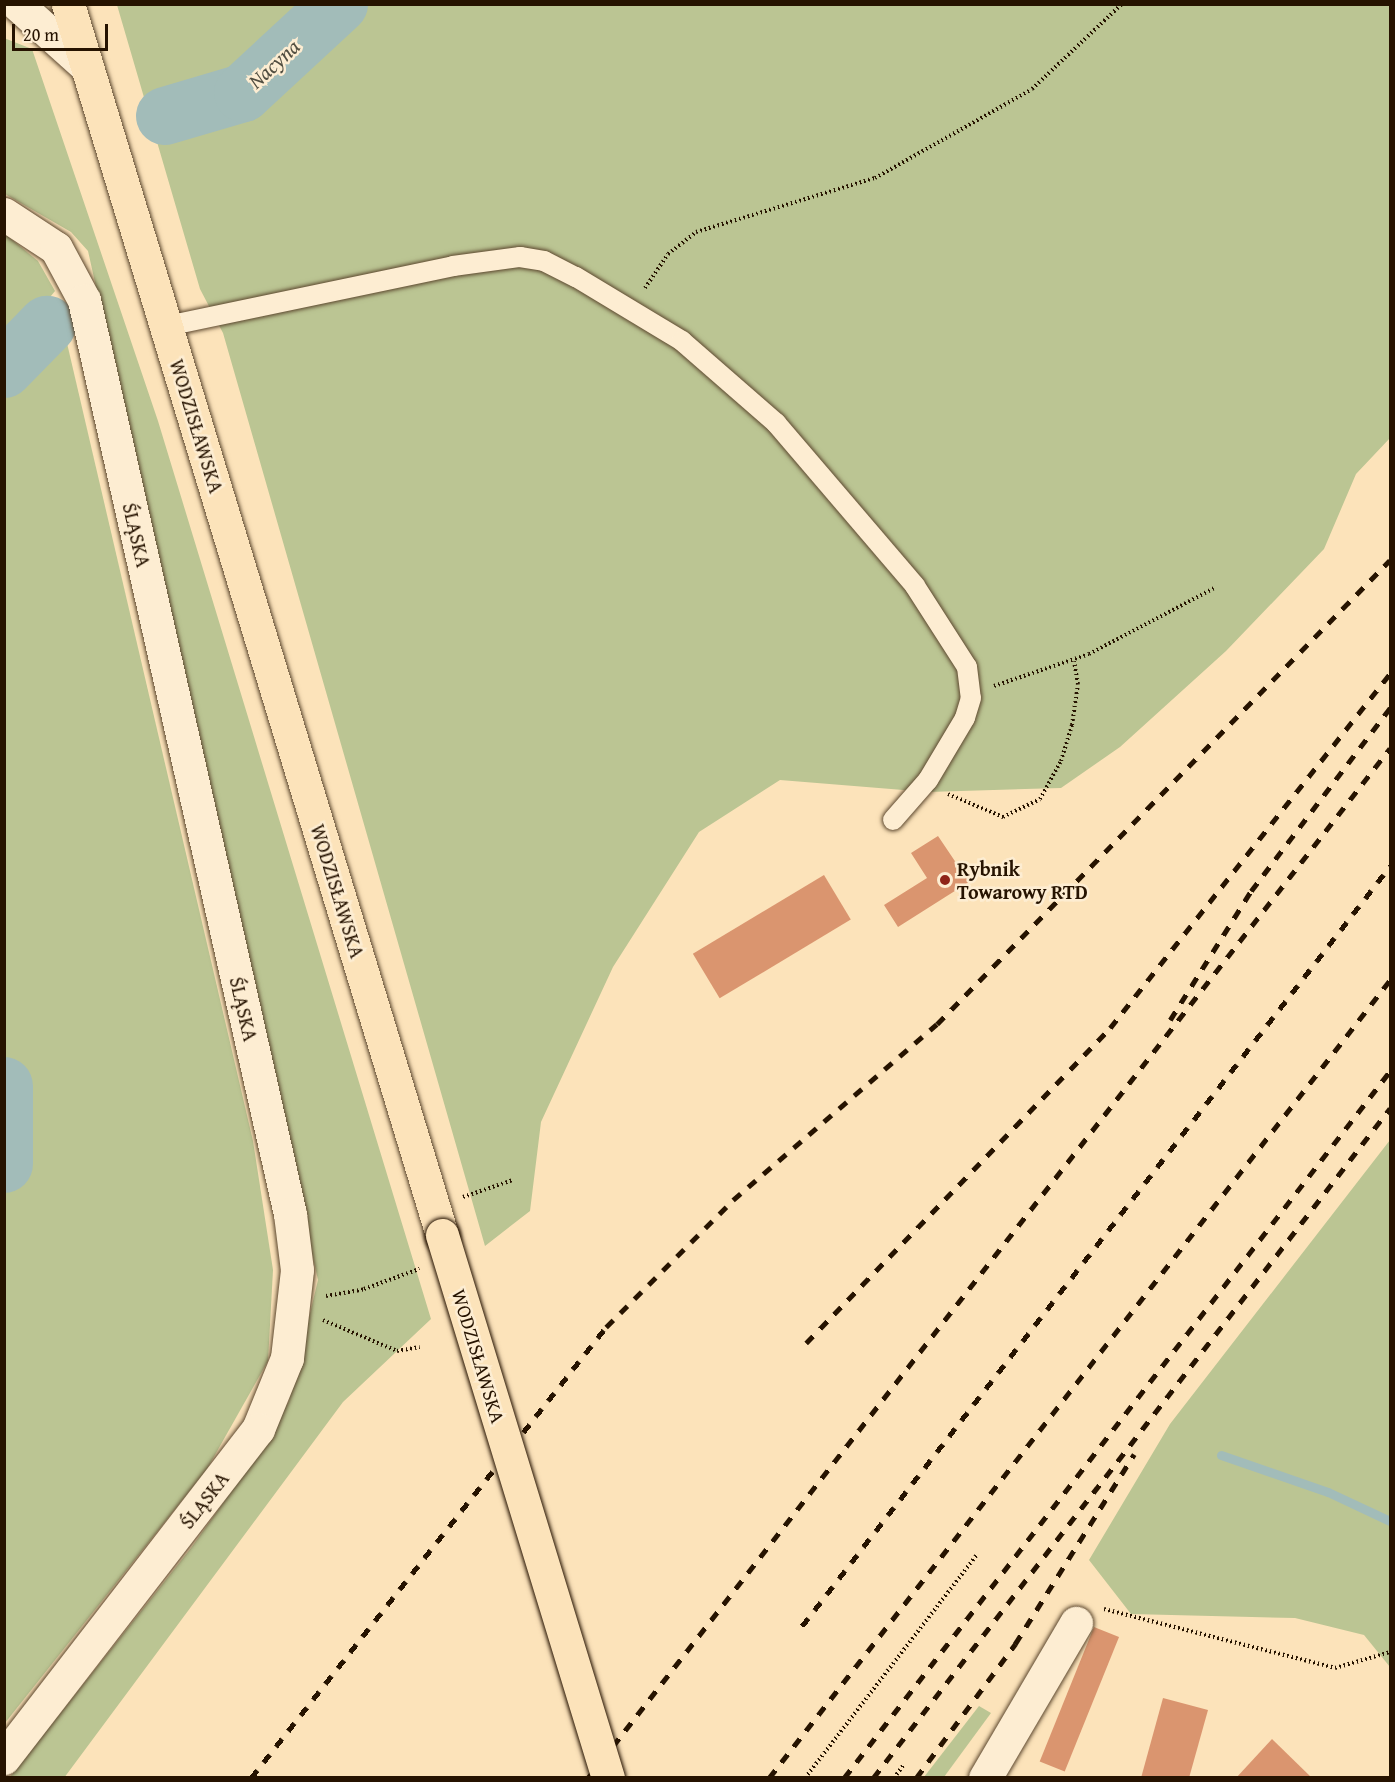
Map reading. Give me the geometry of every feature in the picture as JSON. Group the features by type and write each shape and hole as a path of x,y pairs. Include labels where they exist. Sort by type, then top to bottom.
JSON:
{"main road":[{"name":"WODZISŁAWSKA","path":"68,4 608,1778"}],"street":[{"path":"18,4 86,66"},
{"name":"ŚLĄSKA","path":"4,214 56,248 71,269 86,306 290,1214 295,1301 281,1381 250,1442 4,1758"},
{"path":"985,1778 1076,1623"}],"lane":[{"path":"167,326 453,266 520,257 557,267 634,312 708,360 776,423 915,586 957,649 971,688 966,718 928,780 893,820"}],"path":[{"path":"634,312 662,261 696,232 784,209 892,171 966,123 1042,83 1122,4"},
{"path":"971,688 1014,683 1074,661 1214,588"},
{"path":"928,780 996,816 1011,814 1040,799 1061,761 1070,731 1078,684 1074,661"},
{"path":"457,1199 513,1180"},
{"path":"364,1289 425,1266"},
{"path":"295,1301 366,1341 397,1351 420,1347"},
{"path":"805,1778 977,1555"},
{"path":"1076,1623 1081,1625 1102,1608 1335,1668 1390,1652"},
{"path":"894,1778 904,1764"}],"green space":[{"path":"117,5 1390,5 1390,438 1356,474 1324,549 1226,651 1120,747 1061,788 928,792 780,780 699,832 613,967 541,1122 530,1211 485,1246 223,333 200,289"},
{"path":"4,38 32,49 158,421 431,1319 343,1402 64,1778 10,1777 191,1548 266,1443 289,1401 318,1280 88,251 71,232 5,194"},
{"path":"5,234 38,261 55,291 5,353"},
{"path":"63,326 253,1141 273,1270 268,1361 207,1469 5,1723 4,388"},
{"path":"1390,1140 1390,1667 1364,1635 1295,1618 1131,1614 1089,1560 1170,1424"},
{"path":"979,1706 991,1713 944,1777 924,1777"}],"building":[{"name":"Rybnik Towarowy RTD","path":"938,836 969,882 898,927 884,905 927,878 911,853"},
{"path":"824,875 851,920 720,998 693,954"},
{"path":"1094,1627 1119,1637 1065,1772 1040,1761"},
{"path":"1163,1698 1208,1710 1189,1778 1141,1778"},
{"path":"1272,1739 1312,1778 1236,1778"}],"waterway":[{"name":"Nacyna","path":"165,116 243,93 339,4"},
{"name":"Nacyna","path":"4,369 47,325"},
{"name":"Nacyna","path":"4,1086 4,1164"},
{"path":"1221,1455 1328,1492 1390,1521"}],"railway":[{"path":"251,1778 606,1327 733,1200 937,1024 1390,560"},
{"path":"806,1343 1110,1028 1390,673"},
{"path":"1170,1020 1251,891 1390,708"},
{"path":"588,1778 1390,748"},
{"path":"802,1626 1390,866"},
{"path":"769,1778 1390,980"},
{"path":"844,1778 1390,1071"},
{"path":"873,1778 1390,1108"},
{"path":"916,1778 1015,1644 1134,1454"}],"place":[{"name":"Rybnik Towarowy RTD","path":"945,880"}]}
